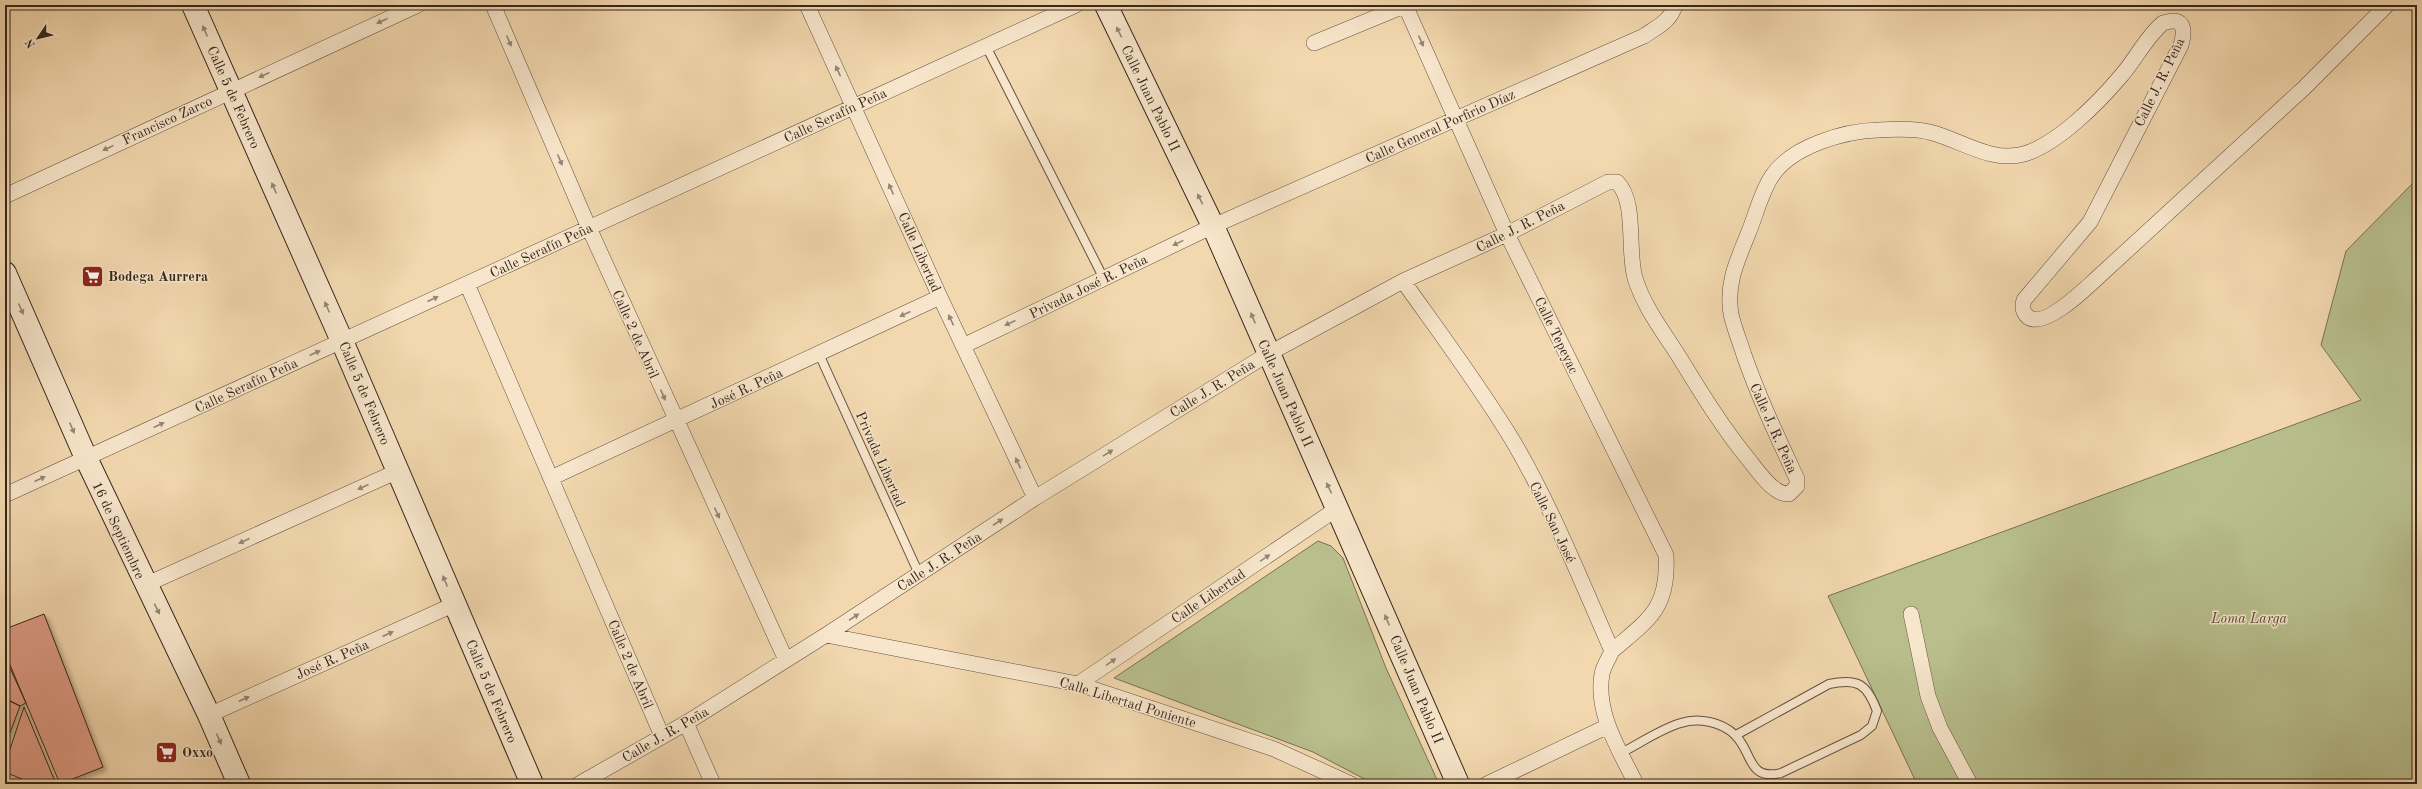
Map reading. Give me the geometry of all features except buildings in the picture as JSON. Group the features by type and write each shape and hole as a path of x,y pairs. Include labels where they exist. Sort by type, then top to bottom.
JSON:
{"street":[{"name":"Calle 5 de Febrero","path":"193,5 342,341 532,784"},
{"name":"Francisco Zarco","path":"5,196 231,90 418,5"},
{"name":"Calle 2 de Abril","path":"493,5 589,228 675,421 786,660"},
{"name":"Calle Libertad","path":"807,5 940,297 1035,498"},
{"name":"Calle Serafín Peña","path":"5,495 1076,5"},
{"name":"Calle Juan Pablo II","path":"1106,5 1213,226 1458,784"},
{"name":"Calle Tepeyac","path":"1405,5 1507,234 1666,555 1667,578 1662,599 1650,619 1612,651"},
{"path":"1314,43 1405,5"},
{"name":"Calle General Porfirio Díaz","path":"1213,226 1644,36 1665,22 1673,14 1675,5"},
{"name":"Calle J. R. Peña","path":"580,784 686,723 826,635 1035,498 1268,354 1402,281 1507,234 1595,187 1608,182 1617,182 1625,192 1628,202 1631,254 1635,278 1644,302 1656,324 1722,427 1767,482 1782,494 1789,494 1797,486 1797,479 1756,389 1731,315 1730,296 1731,280 1736,263 1771,177 1792,156 1825,140 1876,130 1932,132 1979,150 2000,156 2011,157 2024,154 2059,136 2095,103 2121,76 2163,23 2172,20 2178,22 2182,26 2184,33 2181,45 2090,222 2024,300 2022,306 2025,314 2031,319 2041,319 2065,305 2096,279 2304,88 2387,5"},
{"name":"Privada José R. Peña","path":"963,346 1213,226"},
{"name":"16 de Septiembre","path":"5,273 86,458 145,586 209,715 239,784"},
{"name":"Calle San José","path":"1402,281 1460,360 1513,441 1560,533 1612,651"},
{"name":"Calle 2 de Abril","path":"468,284 662,736"},
{"name":"José R. Peña","path":"551,478 940,297"},
{"path":"145,586 398,471"},
{"name":"Calle Libertad","path":"1078,684 1338,508"},
{"name":"José R. Peña","path":"209,715 455,604"},
{"path":"1911,614 1928,696 1940,728 1970,784"},
{"name":"Calle Libertad Poniente","path":"826,635 1078,684 1274,749 1351,784"},
{"path":"1612,651 1602,674 1602,698 1608,726 1636,784"},
{"path":"686,723 713,784"},
{"path":"1487,784 1608,726"}],"lane":[{"path":"986,46 1104,279"},
{"name":"Privada Libertad","path":"819,354 919,574"},
{"path":"1621,753 1681,723 1699,721 1714,722 1736,735 1753,766 1760,773 1771,776 1781,773 1861,735 1872,726 1877,711 1870,694 1860,683 1845,681 1829,684 1736,735"}],"green space":[{"name":"Loma Larga","path":"2417,179 2417,784 1917,784 1828,596 2361,400 2321,345 2346,251"},
{"path":"1318,541 1331,546 1343,558 1386,668 1439,784 1374,784 1313,752 1114,678"}],"place":[{"name":"Bodega Aurrera","path":"92,276"},
{"name":"Oxxo","path":"166,752"}]}
